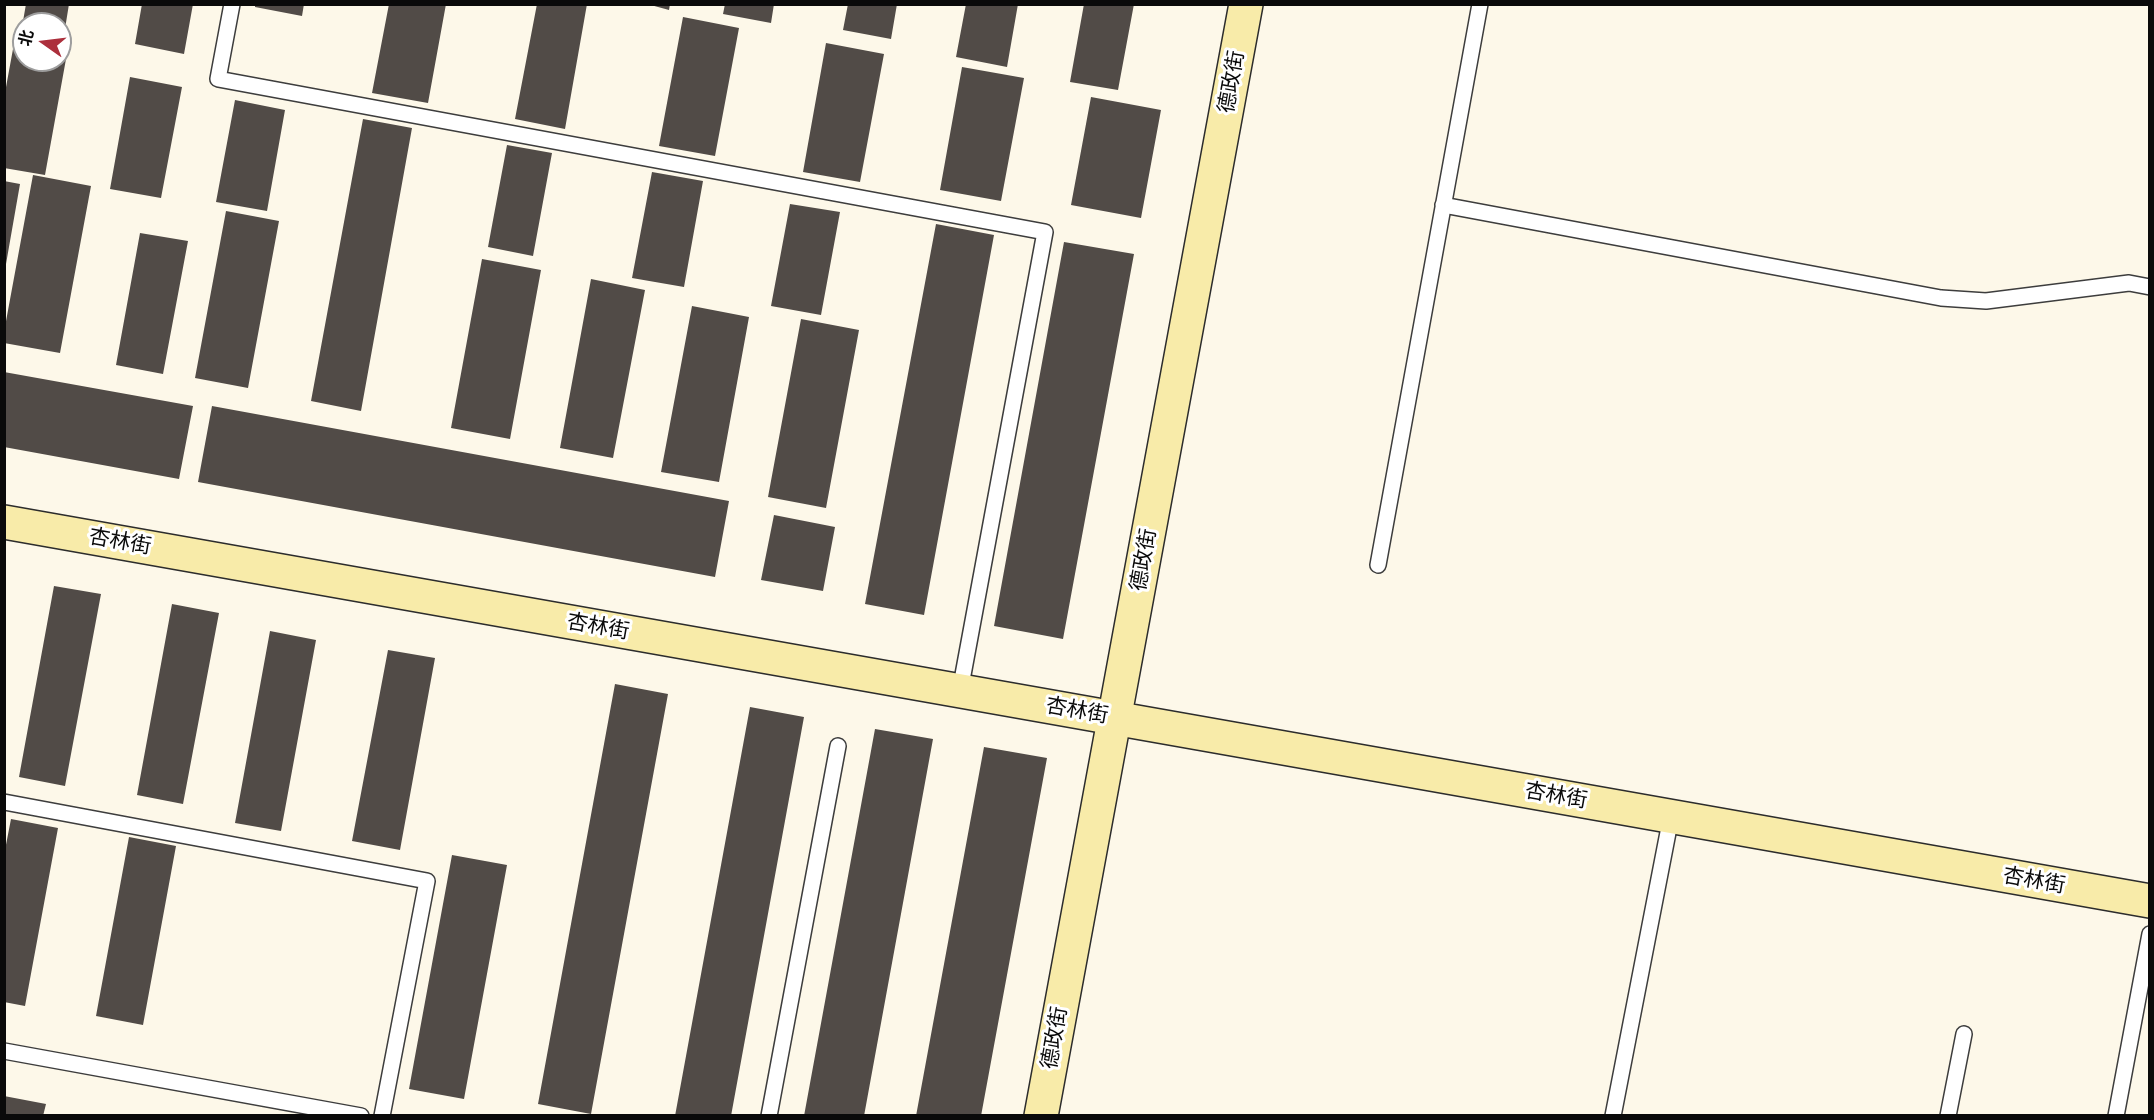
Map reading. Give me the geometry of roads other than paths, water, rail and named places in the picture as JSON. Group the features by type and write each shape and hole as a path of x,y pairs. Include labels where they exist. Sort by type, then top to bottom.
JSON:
{"street":[{"name":"德政街","path":"1041,1116 1246,4"},
{"name":"杏林街","path":"4,522 2150,901"}],"lane":[{"path":"232,4 218,79 1045,232 960,691"},
{"path":"1378,565 1480,4"},
{"path":"1443,205 1941,298 1986,301 2129,283 2150,287"},
{"path":"769,1116 838,746"},
{"path":"4,802 427,882 382,1116"},
{"path":"1613,1116 1671,817"},
{"path":"2116,1116 2150,934"},
{"path":"1948,1116 1964,1034"},
{"path":"4,1051 361,1116"}]}
